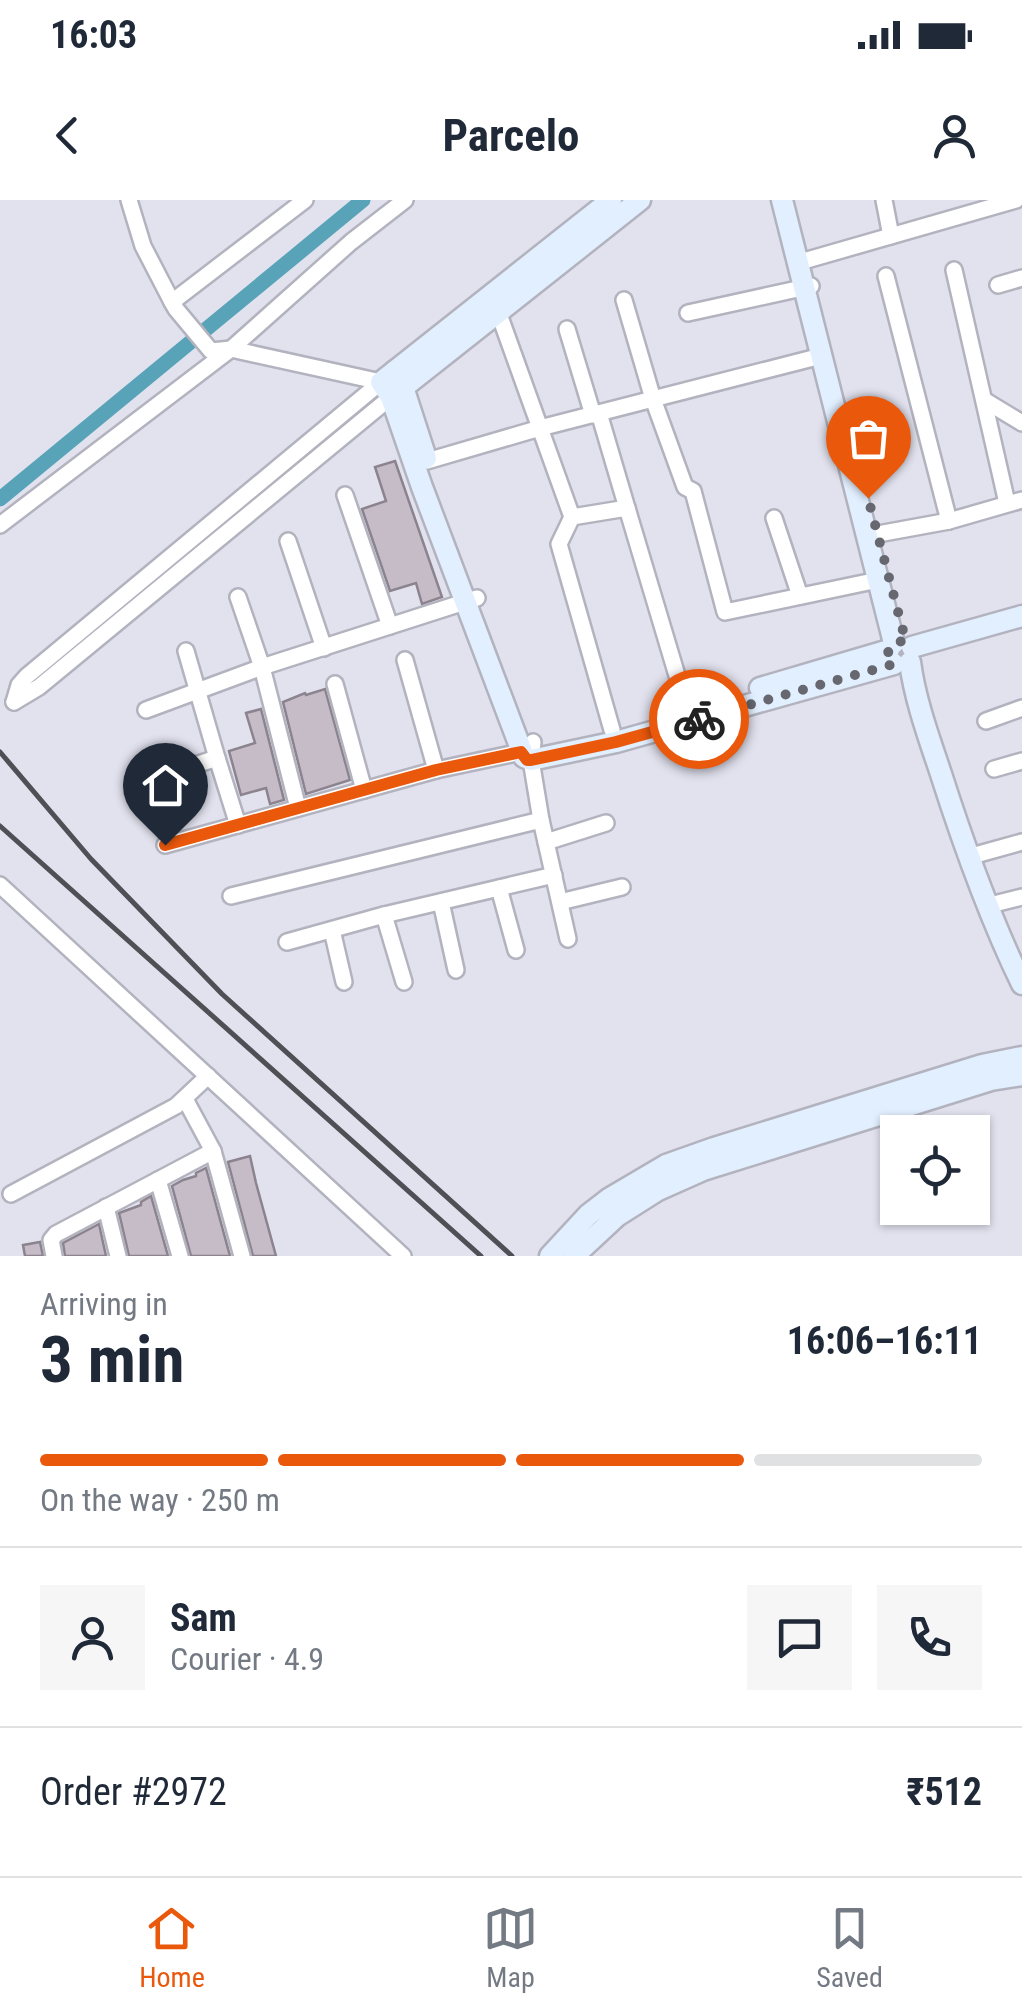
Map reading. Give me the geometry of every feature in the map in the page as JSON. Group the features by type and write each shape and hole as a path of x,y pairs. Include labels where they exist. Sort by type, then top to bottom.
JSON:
{"street":[{"path":"130,200 144,246 174,306 211,351 231,349 392,384"},
{"path":"174,306 305,200"},
{"path":"0,525 231,349 350,242 405,200"},
{"path":"495,303 611,200"},
{"path":"392,384 39,687 14,702 19,685 27,676 392,384 495,303 640,200"},
{"path":"782,200 878,534 903,657"},
{"path":"792,200 807,260 821,356 878,580 968,857 986,906 1019,971"},
{"path":"884,200 892,236"},
{"path":"949,200 954,218"},
{"path":"807,260 1016,200"},
{"path":"878,534 1015,502 984,400 954,270"},
{"path":"886,276 949,520"},
{"path":"998,285 1022,278"},
{"path":"688,313 809,286"},
{"path":"624,300 684,487 692,491 725,612 878,580"},
{"path":"495,303 572,517 559,544 612,730"},
{"path":"567,329 688,709"},
{"path":"427,461 821,356"},
{"path":"392,384 427,461 471,600"},
{"path":"392,384 528,751 568,939"},
{"path":"984,400 1022,423"},
{"path":"344,495 390,626"},
{"path":"572,517 627,508"},
{"path":"774,518 800,596"},
{"path":"288,541 324,648"},
{"path":"238,597 262,667 298,808"},
{"path":"146,710 262,667 471,600"},
{"path":"165,845 436,770 528,751 616,742 903,657 1022,616"},
{"path":"528,751 1022,628"},
{"path":"186,651 238,824"},
{"path":"405,660 436,770"},
{"path":"335,684 364,790"},
{"path":"986,721 1022,708"},
{"path":"133,785 217,758"},
{"path":"994,769 1022,761"},
{"path":"231,896 541,820"},
{"path":"546,842 606,823"},
{"path":"968,857 1022,842"},
{"path":"288,942 554,875"},
{"path":"0,885 402,1256"},
{"path":"560,902 622,887"},
{"path":"499,888 516,950"},
{"path":"986,906 1022,896"},
{"path":"441,902 456,970"},
{"path":"384,915 404,982"},
{"path":"332,930 344,982"},
{"path":"574,1256 617,1216 658,1190 703,1170 1022,1057"},
{"path":"550,1256 588,1214 666,1164 987,1072 1022,1075"},
{"path":"11,1194 176,1106 208,1076"},
{"path":"185,1099 213,1151 242,1256"},
{"path":"54,1256 52,1236 213,1151"},
{"path":"158,1180 180,1256"},
{"path":"106,1207 118,1256"}],"building":[{"path":"395,461 442,597 422,604 416,583 390,591 362,509 386,501 375,467"},
{"path":"325,689 350,780 306,794 283,702"},
{"path":"261,709 284,800 270,804 266,788 241,795 229,751 255,743 246,713"},
{"path":"250,1156 276,1256 253,1256 228,1162"},
{"path":"206,1168 230,1256 191,1256 172,1186"},
{"path":"151,1196 168,1256 129,1256 119,1213 141,1205"},
{"path":"99,1224 106,1256 65,1256 63,1243"},
{"path":"40,1242 43,1256 25,1256 23,1245"}],"waterway":[{"path":"0,499 363,200"}],"railway":[{"path":"0,752 91,859 222,994 512,1256"},
{"path":"0,826 481,1256"}],"way so far":[{"path":"699,719 894,664 888,654 891,646 898,641 906,642 868,498"}],"route":[{"path":"165,845 436,770 521,752 531,760 699,719"}]}
